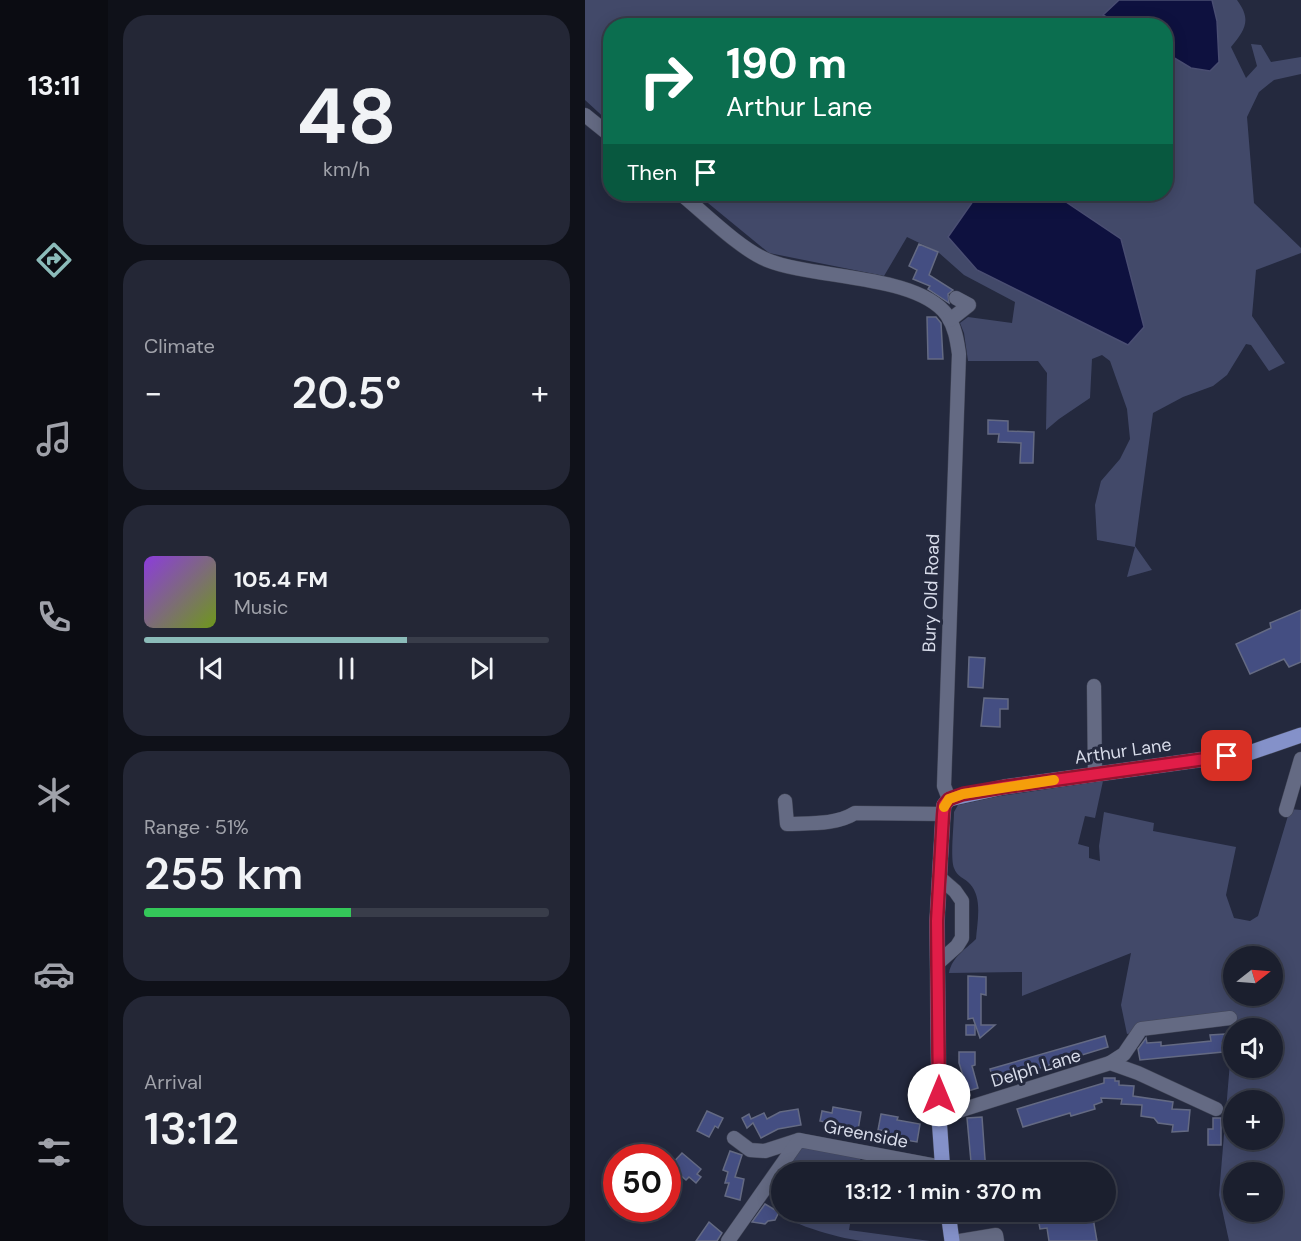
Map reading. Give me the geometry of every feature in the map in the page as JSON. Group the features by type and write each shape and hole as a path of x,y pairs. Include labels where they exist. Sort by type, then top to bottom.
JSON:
{"main road":[{"name":"Arthur Lane","path":"949,799 963,794 1004,787 1249,753 1300,737"},
{"path":"942,1162 939,1117 938,963 943,814 944,805 949,799"},
{"path":"949,1222 952,1241"}],"street":[{"path":"585,114 603,129"},
{"path":"690,201 754,254 785,265 908,290 936,304 950,320 969,305 956,298"},
{"name":"Bury Old Road","path":"949,799 943,786 959,354 950,320"},
{"path":"1094,686 1095,774"},
{"path":"1286,810 1301,759"},
{"path":"785,801 787,824 835,821 855,813 943,814"},
{"path":"938,963 957,946 962,938 962,901 955,891 940,878"},
{"name":"Delph Lane","path":"939,1117 1110,1064 1124,1054 1141,1029 1223,1019"},
{"name":"Delph Lane","path":"1110,1064 1138,1073 1216,1109"},
{"path":"734,1138 750,1150 765,1151 799,1140"},
{"name":"Greenside","path":"728,1241 799,1140 905,1162"},
{"path":"960,1241 996,1235 997,1241"}],"shaded area":[{"path":"585,0 1119,0 1103,15 1108,18 603,18 603,117 585,100"},
{"path":"1119,0 1212,0 1217,21 1219,62 1210,71 1191,68 1173,57 1173,18 1108,18 1103,15"},
{"path":"1212,0 1237,0 1244,13 1245,25 1231,47 1246,78 1257,66 1251,44 1261,45 1271,62 1301,57 1301,74 1274,80 1259,92 1247,117 1254,203 1301,248 1301,253 1256,270 1252,316 1285,363 1269,371 1251,345 1246,344 1227,375 1213,386 1183,397 1153,413 1135,546 1152,570 1127,577 1135,547 1097,540 1095,505 1101,481 1120,459 1130,439 1127,409 1110,361 1102,355 1092,359 1090,398 1046,430 1047,373 1038,361 968,361 964,333 960,323 968,317 1012,323 1015,302 964,275 938,252 907,237 884,276 769,253 706,201 973,201 949,237 1121,239 1064,201 1173,201 1173,57 1191,68 1210,71 1219,62 1217,21"},
{"path":"973,201 1064,201 1121,239 1144,327 1128,345 977,270 948,237"},
{"path":"1103,781 1095,818 1085,816 1078,844 1089,847 1089,858 1100,861 1099,846 1104,812 1154,823 1153,831 1236,847 1226,895 1234,918 1250,921 1258,916 1290,809 1301,810 1301,1241 1229,1241 1225,1222 1283,1222 1283,1162 1223,1162 1223,1213 1219,1195 1223,1147 1223,1150 1283,1150 1283,1090 1228,1090 1229,1078 1283,1078 1283,1018 1234,1018 1234,1014 1127,1034 1121,1005 1131,953 1022,996 1022,972 949,973 956,958 976,939 978,911 977,896 974,890 957,873 953,863 954,812 958,805 1000,796"},
{"path":"804,1146 861,1156 860,1162 790,1162"},
{"path":"794,1222 850,1222 849,1230 930,1241 864,1241 819,1231"}],"building":[{"path":"919,244 938,252 929,275 953,290 948,294 949,303 928,289 930,286 913,279 917,270 909,266"},
{"path":"927,317 936,317 941,323 943,359 928,359"},
{"path":"988,420 1008,421 1008,431 1034,432 1033,463 1020,463 1021,443 998,442 999,434 988,434"},
{"path":"1301,610 1301,662 1289,667 1284,659 1250,674 1236,644 1271,628 1270,623"},
{"path":"969,657 985,658 983,688 968,687"},
{"path":"984,698 1008,699 1008,709 1000,709 1000,727 981,726"},
{"path":"968,976 986,977 986,995 981,994 981,1025 995,1025 980,1038 973,1018 968,1019"},
{"path":"966,1025 975,1025 975,1035 966,1035"},
{"path":"1223,1034 1223,1052 1140,1060 1138,1049 1146,1038 1147,1043 1161,1042 1161,1046 1211,1041 1210,1035"},
{"path":"1105,1036 1108,1047 994,1082 990,1069"},
{"path":"959,1052 975,1052 975,1065 972,1066 978,1088 968,1091 959,1063"},
{"path":"1104,1078 1115,1078 1115,1081 1119,1081 1119,1085 1134,1086 1133,1096 1173,1102 1172,1109 1190,1110 1188,1131 1172,1132 1173,1125 1158,1123 1154,1118 1141,1116 1142,1105 1121,1104 1122,1099 1101,1098 1102,1102 1094,1105 1095,1109 1071,1116 1070,1113 1023,1127 1017,1109 1104,1083"},
{"path":"833,1107 861,1112 858,1130 820,1121 822,1111 832,1113"},
{"path":"798,1109 801,1125 778,1129 761,1138 753,1123 747,1128 742,1118 749,1114 751,1119 764,1113 767,1119 780,1112"},
{"path":"707,1111 723,1118 718,1128 715,1126 709,1137 697,1131"},
{"path":"881,1114 898,1117 897,1120 920,1124 917,1142 887,1137 888,1131 878,1130"},
{"path":"982,1117 985,1162 971,1162 967,1118"},
{"path":"1213,1118 1221,1118 1221,1145 1208,1145 1208,1129 1213,1129"},
{"path":"730,1151 742,1155 735,1177 744,1179 740,1200 725,1196 729,1183 725,1183 728,1172 723,1170"},
{"path":"681,1154 701,1169 697,1174 701,1177 696,1183 689,1177 686,1180 681,1176"},
{"path":"765,1204 771,1208 771,1221 765,1224 752,1222"},
{"path":"709,1222 722,1233 717,1241 696,1241"},
{"path":"1039,1222 1094,1222 1097,1241 1049,1241 1047,1228 1040,1229"}],"slow traffic":[{"path":"944,807 949,799 963,794 1054,780"}],"route":[{"path":"939,1095 937,921 943,814 944,805 949,799 963,794 1004,787 1227,756"}]}
